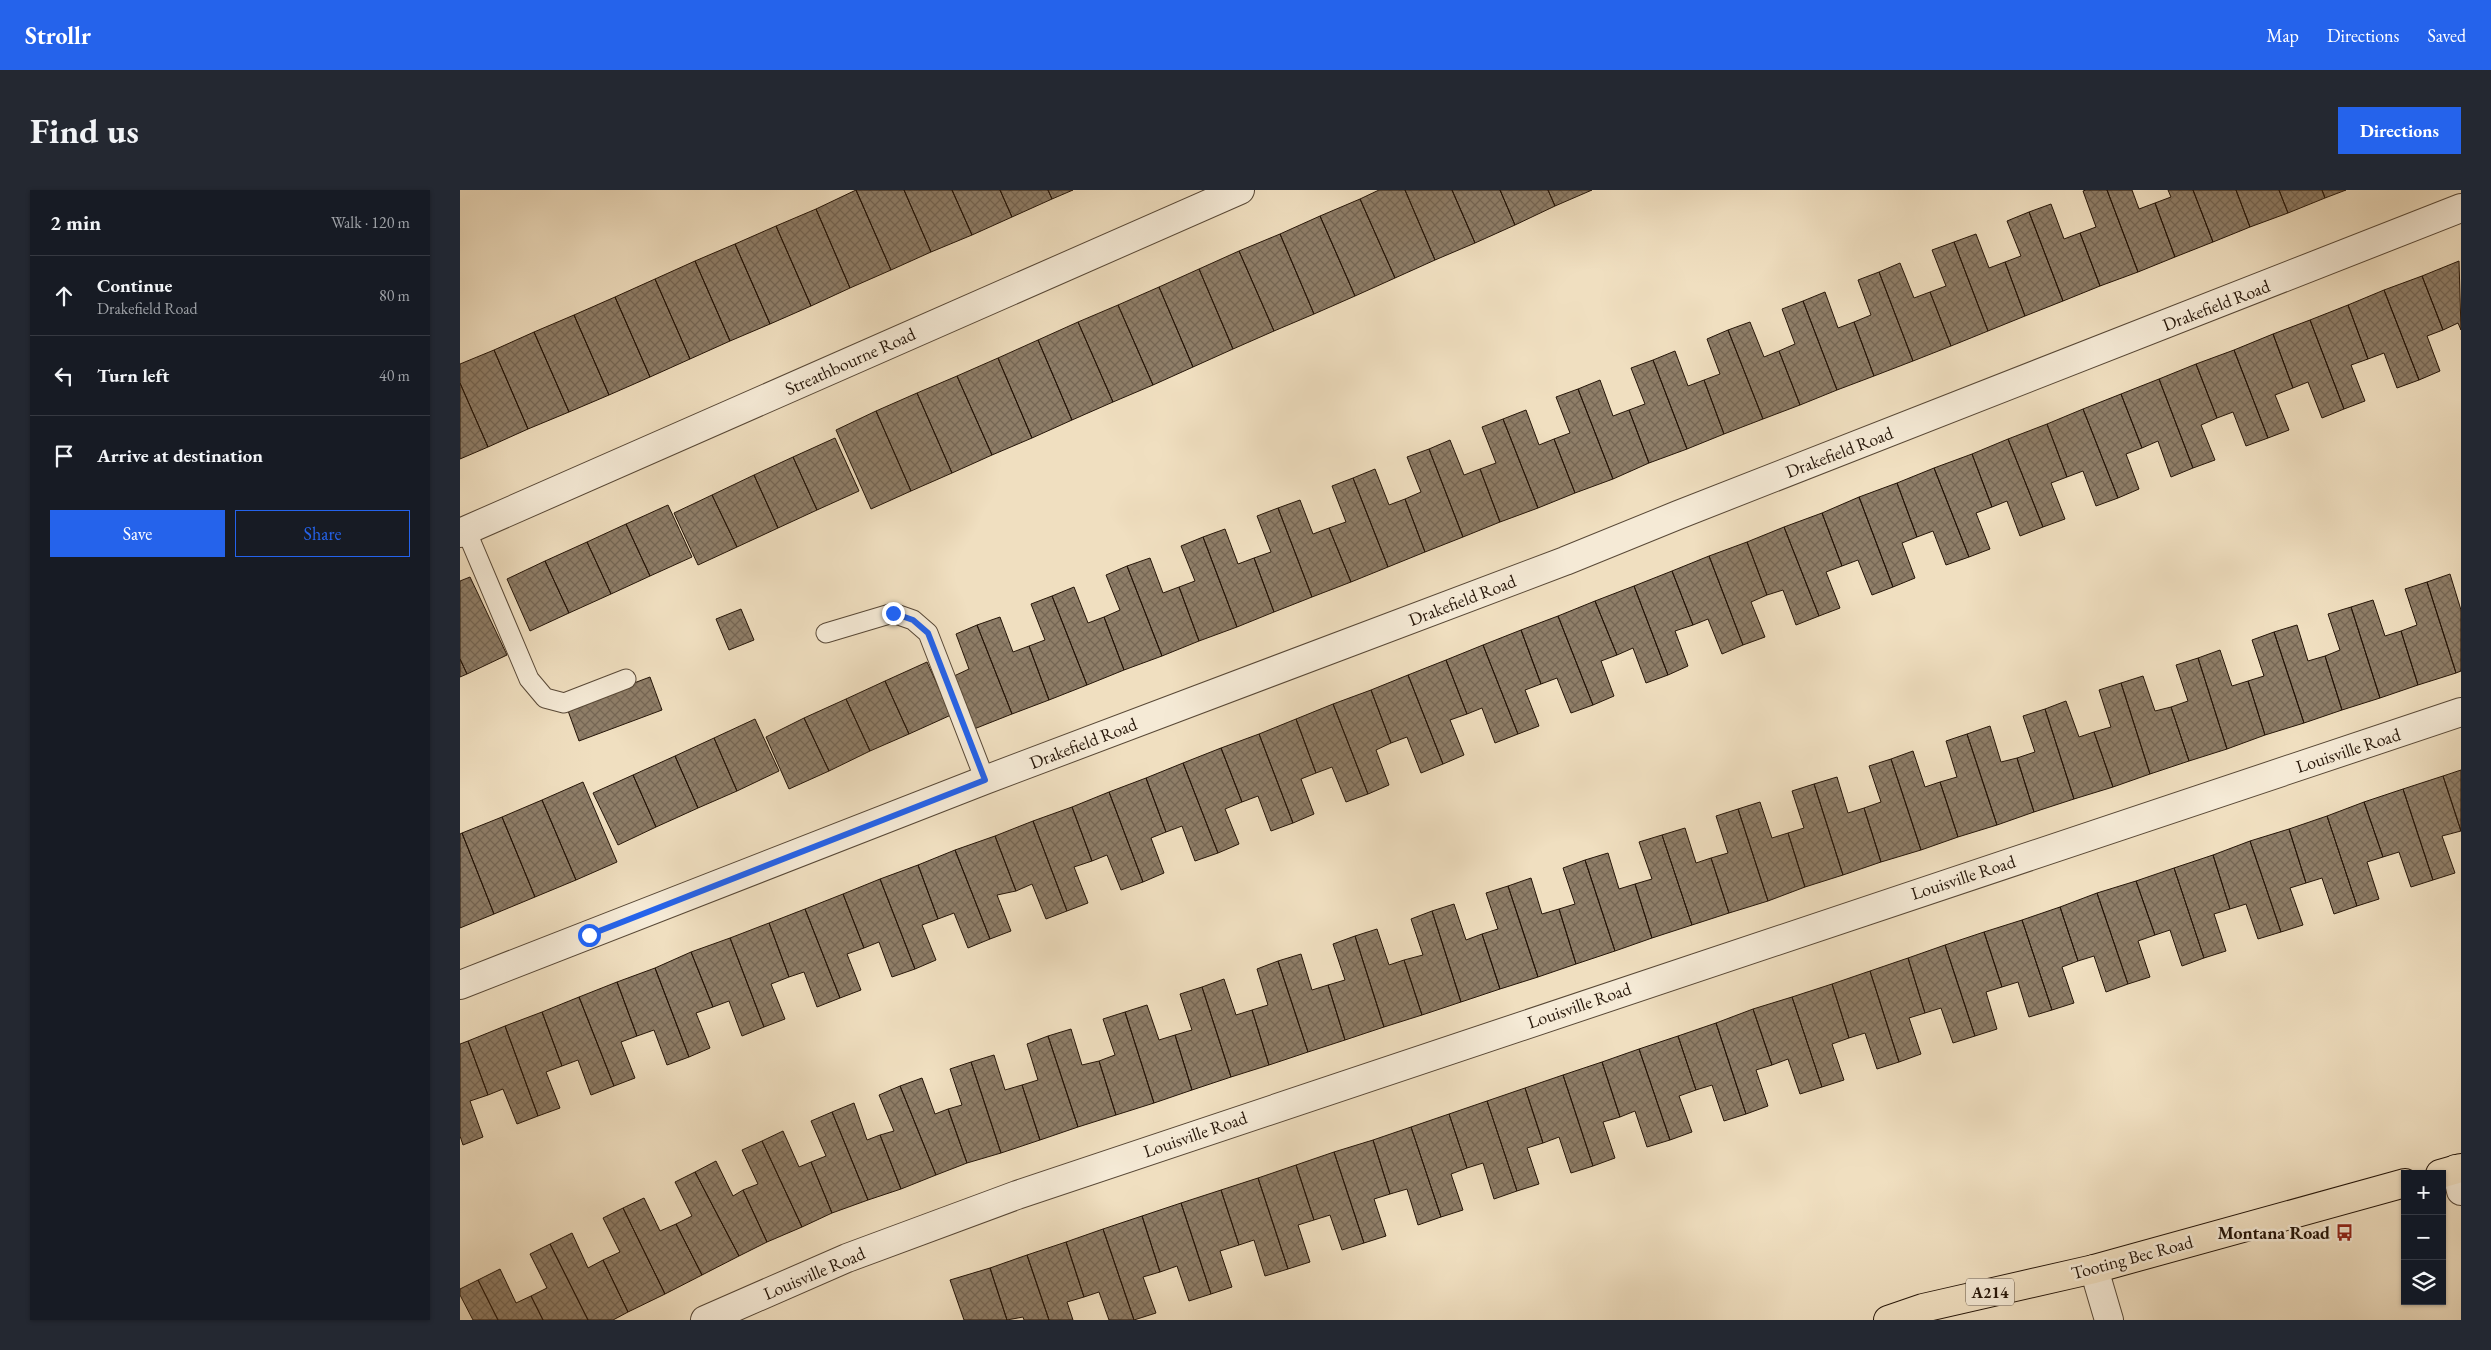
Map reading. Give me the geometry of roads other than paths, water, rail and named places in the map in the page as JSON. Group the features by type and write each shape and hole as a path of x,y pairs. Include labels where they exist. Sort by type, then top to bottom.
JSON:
{"highway":[{"name":"Tooting Bec Road","path":"1888,1320 1923,1308 2094,1269 2401,1184"}],"street":[{"name":"Streathbourne Road","path":"463,532 1240,190"},
{"name":"Drakefield Road","path":"460,985 985,780 1565,561 2461,208"},
{"name":"Louisville Road","path":"705,1320 847,1258 1026,1191 2461,712"},
{"path":"2094,1269 2109,1320"}],"lane":[{"path":"463,532 529,679 545,698 564,703 626,679"},
{"path":"826,633 893,613 913,620 928,633 985,780"}],"place":[{"name":"Montana Road","path":"2344,1232"}]}
